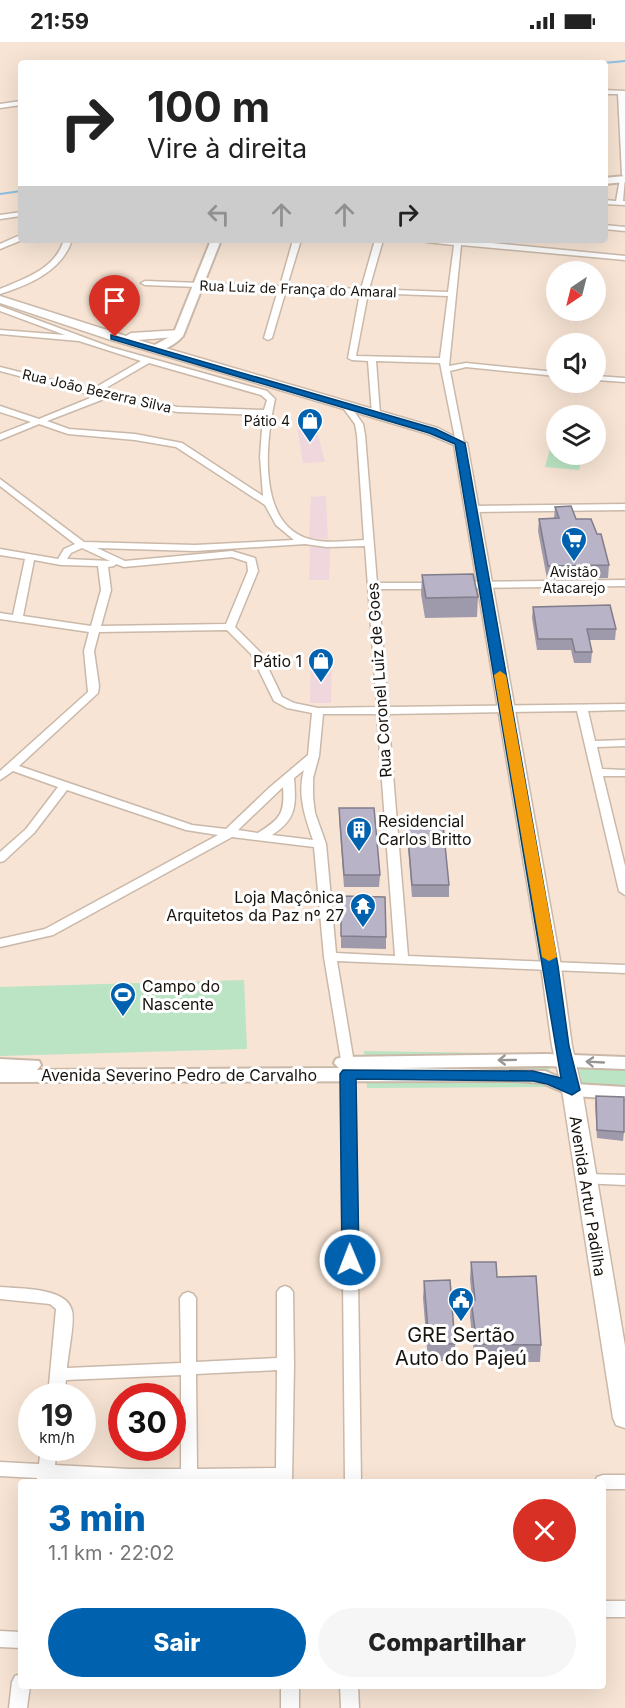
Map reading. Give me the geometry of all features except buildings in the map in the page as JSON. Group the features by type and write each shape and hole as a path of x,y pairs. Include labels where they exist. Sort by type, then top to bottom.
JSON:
{"main road":[{"path":"608,179 624,177"},
{"path":"152,354 174,340 178,333 200,285 215,243"},
{"path":"0,300 115,337 152,354 201,362 445,435 460,443"},
{"path":"115,337 147,337 178,333"},
{"path":"178,333 188,352 201,362"},
{"name":"Avenida Artur Padilha","path":"460,443 586,1179 616,1313 625,1418"},
{"name":"Avenida Severino Pedro de Carvalho","path":"0,1076 347,1068 566,1060 625,1063"},
{"name":"Avenida Severino Pedro de Carvalho","path":"0,1065 270,1069"},
{"name":"Avenida Severino Pedro de Carvalho","path":"347,1068 533,1076 551,1079 572,1090 625,1094"}],"street":[{"path":"608,92 623,93 622,203"},
{"path":"0,106 18,103"},
{"path":"0,217 18,214"},
{"path":"608,227 625,229"},
{"path":"0,247 18,239"},
{"path":"0,300 53,265 62,256 67,243"},
{"path":"268,338 296,243"},
{"path":"378,243 364,292 352,358 466,365 546,373"},
{"path":"458,243 445,365 460,443"},
{"path":"478,243 625,258"},
{"name":"Rua Luiz de França do Amaral","path":"145,283 451,294"},
{"path":"0,300 107,350 152,354 264,393 271,399 267,413 264,450 268,503 278,522 292,535 307,542"},
{"path":"0,332 80,339"},
{"path":"94,392 152,354"},
{"path":"372,360 376,414"},
{"name":"Rua João Bezerra Silva","path":"0,369 156,407 196,412 267,413"},
{"path":"606,379 625,381"},
{"path":"0,437 43,422 106,395"},
{"name":"Rua Coronel Luiz de Goes","path":"345,405 358,424 361,435 402,960"},
{"path":"0,409 74,432 114,434 179,446 268,503"},
{"path":"1,484 82,545 124,564"},
{"path":"0,496 21,499"},
{"path":"473,509 625,507"},
{"path":"61,562 67,551 82,545 195,548 307,542 369,543"},
{"path":"0,552 61,562 103,565 222,554 240,555 252,560 253,571 230,627"},
{"path":"17,619 30,556"},
{"path":"0,777 93,693 89,651 106,590 103,565"},
{"path":"372,586 625,583"},
{"path":"0,616 96,629 230,627 256,652 276,697 291,706 318,711 625,707"},
{"path":"582,709 619,840 625,891"},
{"path":"318,711 307,797 309,813 320,844 330,957 347,1068 352,1479"},
{"path":"591,744 625,742"},
{"path":"0,943 49,932 228,834 313,756"},
{"path":"11,767 190,828 320,844"},
{"path":"598,772 625,773"},
{"path":"261,836 284,823 289,816 291,806 288,777"},
{"path":"0,858 30,831 65,785"},
{"path":"330,957 625,969"},
{"path":"586,1179 625,1180"},
{"path":"0,1469 46,1477 189,1476 284,1479 285,1292"},
{"path":"0,1293 58,1300 63,1305 58,1383"},
{"path":"188,1298 189,1476"},
{"path":"59,1374 286,1364"},
{"path":"46,1477 48,1461"},
{"path":"606,1482 625,1482"},
{"path":"606,1609 625,1609"},
{"path":"0,1639 18,1640"},
{"path":"18,1708 20,1689"},
{"path":"290,1689 290,1708"},
{"path":"349,1689 350,1708"}],"shaded area":[{"name":"Pátio 4","path":"315,423 325,462 303,463 297,425"},
{"path":"326,496 328,539 309,538 311,497"},
{"path":"310,547 330,547 329,580 309,580"},
{"name":"Pátio 1","path":"311,664 332,664 331,703 310,703"}],"green space":[{"path":"546,463 580,465 579,470 545,467"},
{"name":"Campo do Nascente","path":"244,980 247,1049 0,1056 0,987"},
{"path":"364,1051 549,1054 550,1087 367,1088"},
{"path":"579,1067 625,1070 625,1088 582,1086"}],"waterway":[{"path":"608,63 625,61"},
{"path":"0,194 18,191"}],"slow traffic":[{"path":"500,675 549,957"}],"place":[{"name":"Pátio 4","path":"310,444"},
{"name":"Avistão Atacarejo","path":"574,563"},
{"name":"Pátio 1","path":"321,684"},
{"name":"Residencial Carlos Britto","path":"359,853"},
{"name":"Loja Maçônica Arquitetos da Paz nº 27","path":"363,929"},
{"name":"Campo do Nascente","path":"123,1018"},
{"name":"GRE Sertão Auto do Pajeú","path":"461,1323"}],"route":[{"path":"115,337 433,431 460,443 551,966 562,1046 572,1090 551,1079 533,1076 348,1074 350,1260"}]}
